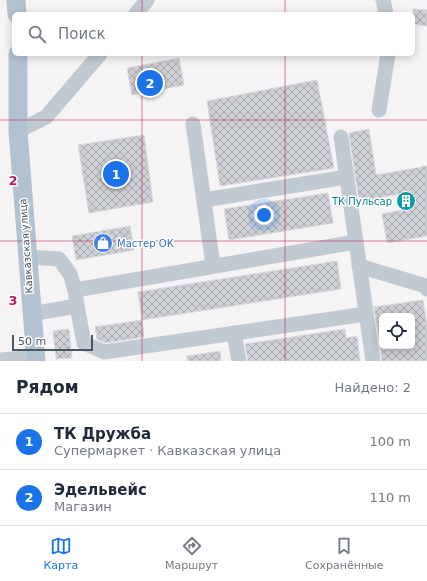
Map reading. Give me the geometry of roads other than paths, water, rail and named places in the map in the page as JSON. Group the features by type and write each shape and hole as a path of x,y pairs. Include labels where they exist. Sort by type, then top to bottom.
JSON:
{"main road":[{"path":"16,0 17,12"},
{"name":"Кавказская улица","path":"18,56 18,131 35,359"}],"lane":[{"path":"138,12 147,0"},
{"path":"383,0 386,12"},
{"path":"18,131 46,118 98,56"},
{"path":"379,110 388,56"},
{"path":"193,124 213,265"},
{"path":"341,137 373,361"},
{"path":"204,200 347,177"},
{"path":"75,290 213,265 356,242"},
{"path":"27,257 59,259 70,274 75,290 84,343 104,356 234,333 366,314"},
{"path":"359,266 426,286 427,289"},
{"path":"31,314 77,306"},
{"path":"234,333 239,361"},
{"path":"2,360 35,359"}],"place":[{"name":"Эдельвейс","path":"150,83"},
{"name":"ТК Дружба","path":"116,174"},
{"name":"ТК Пульсар","path":"406,201"},
{"name":"Мастер ОК","path":"103,243"}]}
